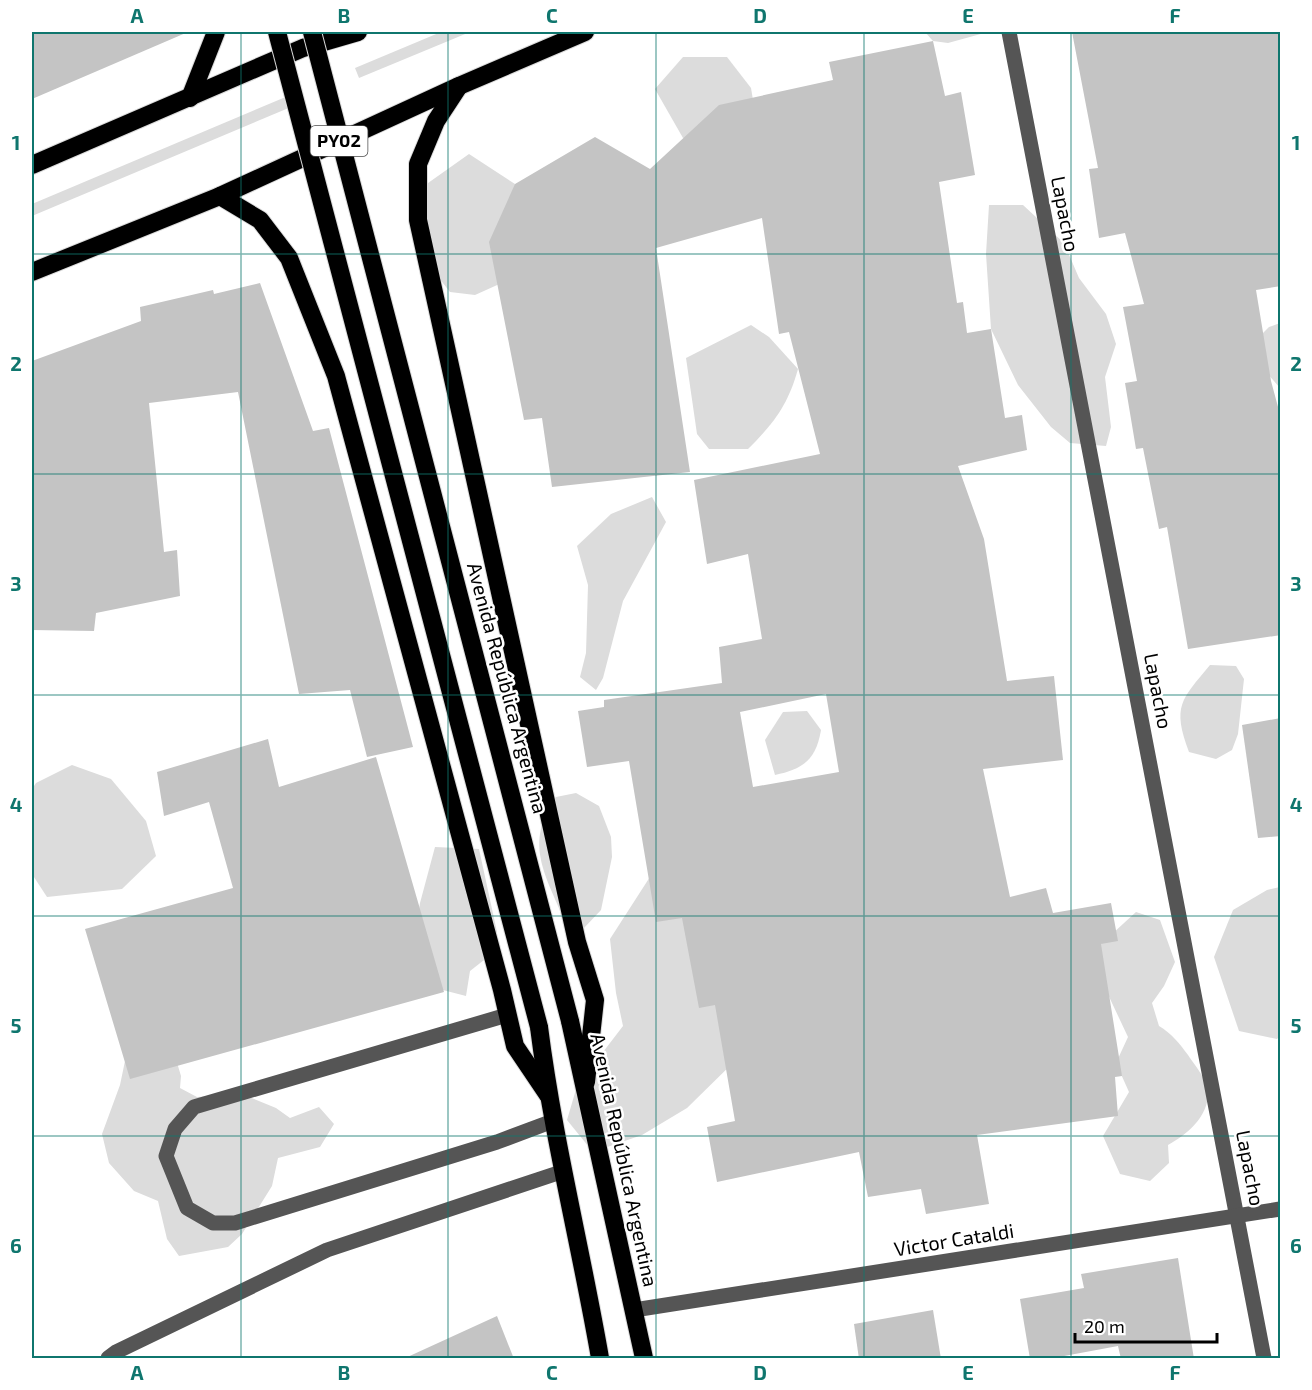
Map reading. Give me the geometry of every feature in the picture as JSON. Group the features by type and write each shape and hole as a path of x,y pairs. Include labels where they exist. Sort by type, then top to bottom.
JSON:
{"highway":[{"path":"190,98 216,32"},
{"path":"277,32 539,1027 548,1095 584,1260 600,1359"},
{"name":"Avenida República Argentina","path":"312,32 570,1021 644,1359"},
{"path":"32,165 303,48 358,32"},
{"name":"PY02","path":"32,272 220,196 459,86 585,32"},
{"path":"459,86 436,121 418,164 418,220 577,942 595,1000 585,1082"},
{"path":"220,196 260,220 289,258 336,376 515,1046 548,1095"}],"street":[{"name":"Lapacho","path":"1008,32 1264,1359"},
{"path":"507,1015 194,1107 175,1129 166,1156 188,1208 213,1222 235,1223 497,1142 553,1121"},
{"path":"108,1359 116,1352 327,1250 564,1171"},
{"name":"Victor Cataldi","path":"634,1310 1238,1218 1281,1209"}],"shaded area":[{"path":"441,32 470,32 359,78 355,68"},
{"path":"925,32 988,32 948,43 933,41"},
{"path":"683,57 727,57 751,88 759,136 683,138 655,89"},
{"path":"288,96 291,107 32,216 32,204"},
{"path":"469,154 515,184 522,274 475,295 450,292 420,254 421,188"},
{"path":"989,205 1023,205 1064,243 1079,278 1106,314 1116,344 1105,377 1111,427 1106,446 1070,443 1051,427 1018,385 991,329 986,254"},
{"path":"1280,323 1280,388 1255,359 1255,341 1269,327"},
{"path":"751,325 769,337 798,369 794,382 779,413 748,449 709,449 697,434 686,358"},
{"path":"652,497 666,522 623,601 603,678 596,690 580,677 586,653 588,585 577,546 611,514"},
{"path":"1210,665 1236,666 1244,679 1238,734 1232,750 1216,759 1189,752 1181,724 1182,704"},
{"path":"807,711 821,730 816,749 807,762 801,766 775,775 765,740 783,712"},
{"path":"72,765 111,779 146,821 156,856 122,889 47,897 32,874 32,789 36,783"},
{"path":"576,793 599,806 611,837 612,857 601,910 584,928 565,922 545,874 539,845 546,814 556,797"},
{"path":"690,825 741,1055 687,1108 642,1135 593,1152 567,1120 577,1086 623,1026 616,993 610,939 657,866"},
{"path":"435,847 479,849 497,932 484,960 470,971 466,996 435,988 412,957 420,903"},
{"path":"1280,887 1280,1036 1277,1039 1239,1031 1214,957 1233,910 1267,890"},
{"path":"1136,912 1160,920 1175,962 1164,986 1152,1003 1159,1026 1171,1035 1185,1051 1203,1077 1208,1092 1201,1117 1182,1136 1168,1145 1169,1163 1150,1181 1120,1174 1103,1136 1129,1092 1116,1063 1128,1037 1104,986 1099,946"},
{"path":"175,1056 181,1076 180,1088 197,1097 242,1094 276,1108 290,1118 319,1107 334,1124 320,1147 278,1158 272,1186 242,1234 228,1247 179,1256 167,1239 158,1201 134,1191 109,1163 102,1134 120,1085 125,1061"}],"building":[{"path":"32,32 188,32 32,99"},
{"path":"1072,32 1281,32 1281,286 1256,290 1271,381 1281,418 1281,635 1188,649 1167,527 1159,529 1143,448 1136,449 1125,383 1137,381 1123,307 1144,304 1125,233 1099,238 1089,169 1098,168"},
{"path":"933,41 945,96 961,92 975,175 939,182 957,303 963,302 967,333 991,329 1005,418 1022,415 1027,450 958,466 984,539 1007,681 1054,676 1063,760 983,769 1010,897 1046,888 1053,913 1111,903 1118,941 1101,944 1122,1076 1115,1077 1118,1116 977,1135 989,1204 926,1214 921,1189 868,1197 859,1152 717,1182 707,1127 735,1121 715,1005 699,1008 682,918 656,922 629,761 587,767 578,711 604,707 604,700 722,683 719,647 762,639 748,554 707,564 694,480 820,454 789,332 779,334 762,218 656,248 690,472 552,487 542,418 524,420 489,242 515,184 595,137 650,169 719,105 833,80 829,62","holes":["826,694 839,772 753,787 740,712"]},
{"path":"260,283 313,431 329,428 413,747 367,757 350,690 299,694 238,392 149,403 164,552 177,550 180,596 96,613 94,631 32,630 32,361 141,321 140,307 213,290 214,294"},
{"path":"1281,718 1281,836 1258,838 1242,725"},
{"path":"268,739 279,787 376,757 444,992 130,1079 85,929 233,888 209,802 164,816 157,772"},
{"path":"1178,1258 1194,1359 1121,1359 1118,1346 1048,1359 1030,1359 1020,1299 1084,1288 1081,1274"},
{"path":"933,1310 941,1359 859,1359 854,1324"},
{"path":"497,1316 514,1359 403,1359"}]}
